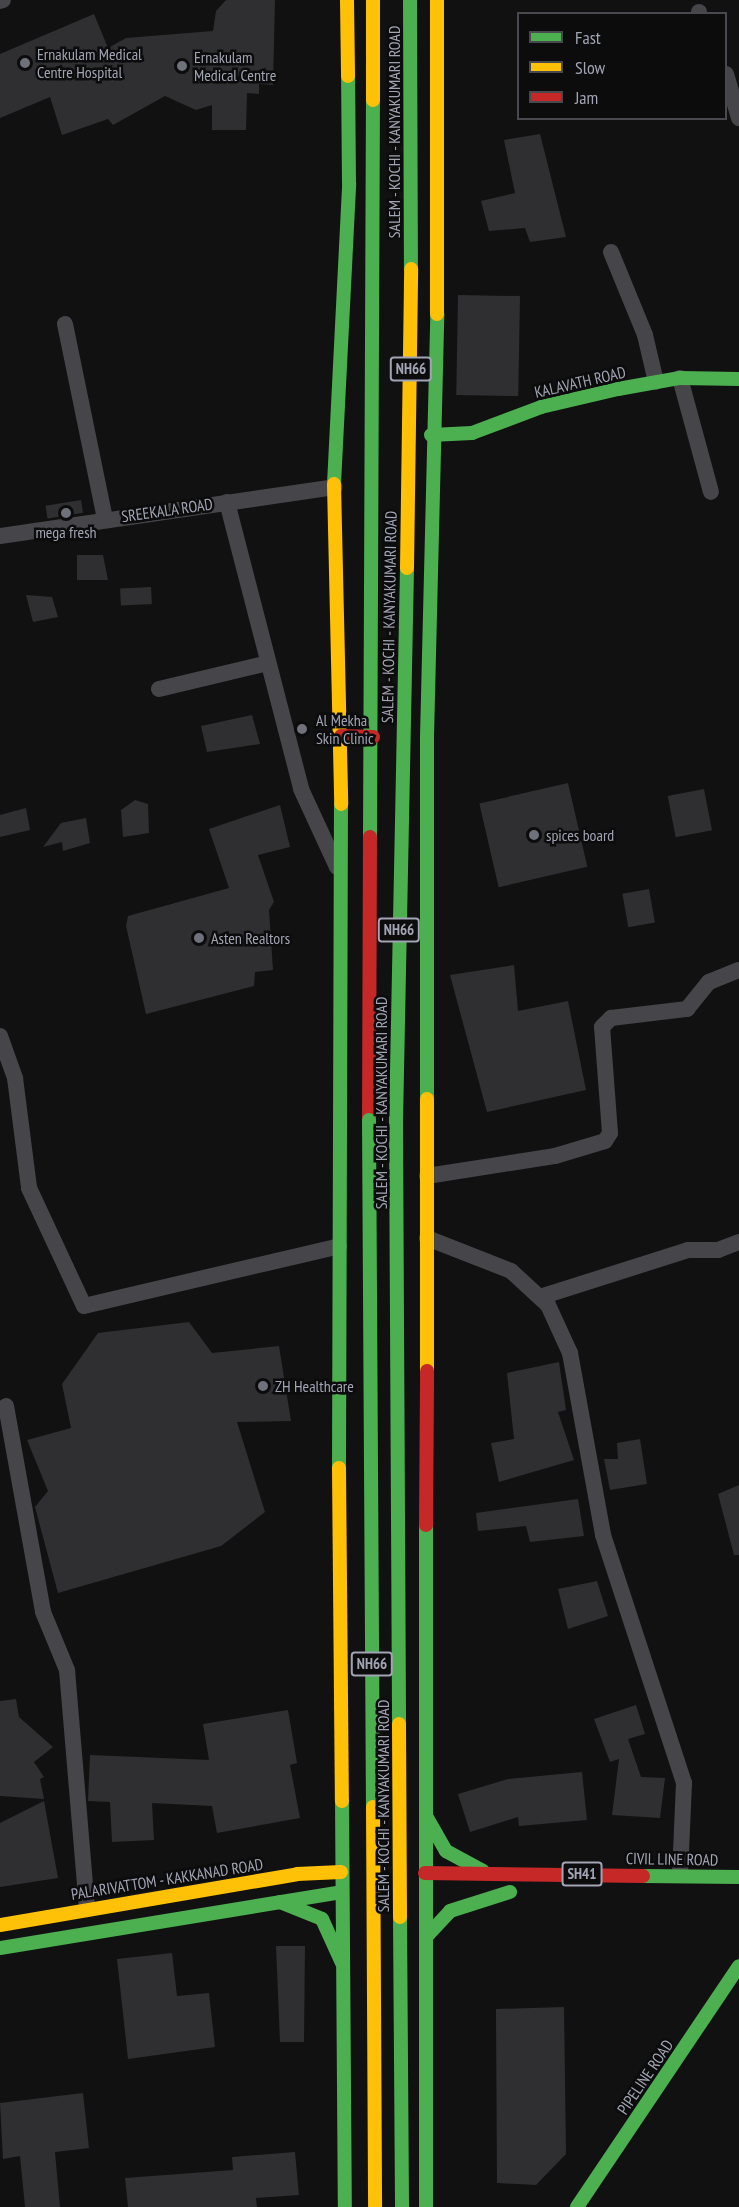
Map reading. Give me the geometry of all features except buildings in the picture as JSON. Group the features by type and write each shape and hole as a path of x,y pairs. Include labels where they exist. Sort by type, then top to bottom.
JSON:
{"main road":[{"path":"345,2207 338,1480 341,736 334,487 350,183 348,0"},
{"name":"SALEM - KOCHI - KANYAKUMARI ROAD","path":"373,0 375,2207"},
{"name":"SALEM - KOCHI - KANYAKUMARI ROAD","path":"402,2207 396,1122 411,377 410,0"},
{"path":"426,2207 427,737 431,435 437,370 437,0"},
{"name":"KALAVATH ROAD","path":"431,435 472,433 541,407 656,382 680,378 739,380"},
{"path":"341,736 373,737"},
{"path":"403,737 427,737"},
{"path":"338,1480 360,1490 405,1492 426,1482"},
{"path":"340,1569 363,1556 403,1556 427,1569"},
{"path":"426,1816 446,1851 460,1863 493,1874"},
{"name":"PALARIVATTOM - KAKKANAD ROAD","path":"0,1925 87,1909 341,1872"},
{"name":"CIVIL LINE ROAD","path":"425,1873 739,1876"},
{"path":"426,1891 516,1892 450,1911 426,1937"},
{"path":"0,1948 273,1900 341,1892"},
{"name":"CIVIL LINE ROAD","path":"590,1892 704,1893"},
{"path":"273,1900 322,1919 342,1963"},
{"name":"PIPELINE ROAD","path":"578,2207 739,1966"},
{"path":"344,2181 387,2187 426,2181"}],"street":[{"path":"727,77 739,118"},
{"path":"610,252 645,335 656,382"},
{"path":"65,324 105,519"},
{"path":"680,378 711,492"},
{"name":"SREEKALA ROAD","path":"0,536 334,487"},
{"path":"227,502 301,789 340,873"},
{"path":"159,688 268,663"},
{"path":"427,1176 555,1156 605,1141 610,1133 602,1027 611,1017 687,1009 709,982 739,970"},
{"path":"0,1036 15,1078 29,1188 84,1306 339,1246"},
{"path":"427,1238 511,1271 540,1298 570,1353 603,1534 684,1783 680,1875"},
{"path":"540,1298 688,1250 718,1250 739,1242"},
{"path":"6,1406 43,1612 67,1670 87,1909"}],"traffic: fast":[{"path":"410,0 411,269"},
{"path":"334,484 349,183 348,76"},
{"path":"370,837 373,100"},
{"path":"427,1099 427,737 437,314"},
{"path":"431,435 472,433 541,407 618,389 680,378 739,379"},
{"path":"396,1122 407,568"},
{"path":"339,1468 341,804"},
{"path":"369,1120 373,1807"},
{"path":"396,1122 399,1724"},
{"path":"426,1525 426,2207"},
{"path":"342,1801 345,2207"},
{"path":"426,1816 446,1851 483,1871"},
{"path":"643,1876 739,1877"},
{"path":"0,1948 341,1892"},
{"path":"426,1937 450,1911 510,1892"},
{"path":"280,1902 322,1919 342,1963"},
{"path":"400,1917 402,2207"},
{"path":"577,2207 739,1966"}],"traffic: slow":[{"path":"347,0 348,76"},
{"path":"373,0 373,100"},
{"path":"437,0 437,314"},
{"path":"407,568 411,269"},
{"path":"334,484 341,804"},
{"path":"427,1099 427,1371"},
{"path":"339,1468 342,1801"},
{"path":"399,1724 400,1917"},
{"path":"373,1807 375,2207"},
{"path":"0,1925 297,1874 341,1872"}],"traffic: jam":[{"path":"341,736 373,737"},
{"path":"369,1120 370,837"},
{"path":"426,1525 427,1371"},
{"path":"425,1873 643,1876"}],"place":[{"name":"Ernakulam Medical Centre Hospital","path":"25,63"},
{"name":"Ernakulam Medical Centre","path":"182,66"},
{"name":"mega fresh","path":"66,513"},
{"name":"Al Mekha Skin Clinic","path":"302,729"},
{"name":"spices board","path":"534,835"},
{"name":"Asten Realtors","path":"199,938"},
{"name":"ZH Healthcare","path":"263,1386"}]}
